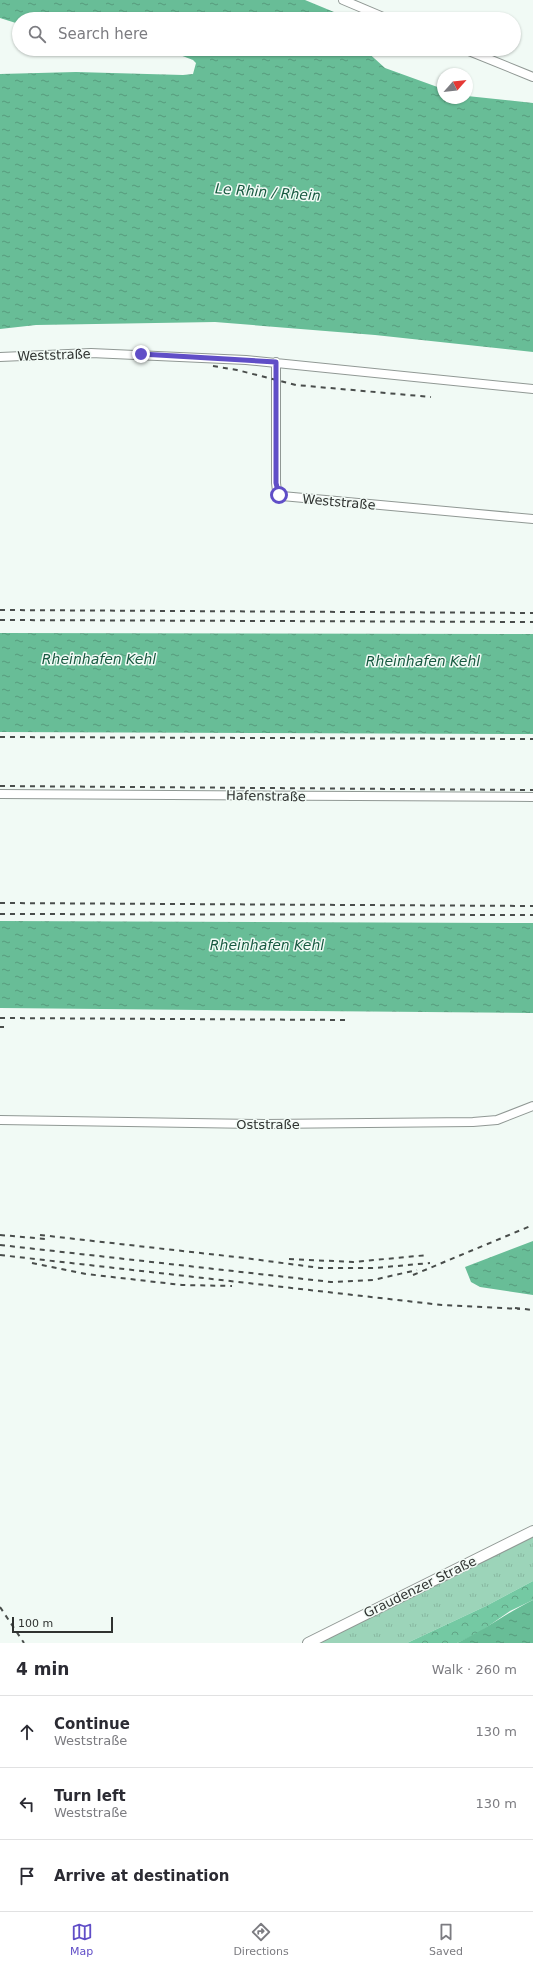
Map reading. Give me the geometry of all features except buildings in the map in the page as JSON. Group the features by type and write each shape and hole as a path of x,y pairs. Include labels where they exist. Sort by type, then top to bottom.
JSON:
{"street":[{"path":"343,0 371,12"},
{"path":"481,56 533,77"},
{"name":"Weststraße","path":"0,357 98,354 276,362 533,389"},
{"name":"Weststraße","path":"276,362 276,483 277,491 282,496 533,519"},
{"name":"Hafenstraße","path":"0,794 533,797"},
{"name":"Oststraße","path":"0,1120 264,1124 473,1122 497,1120 533,1106"},
{"name":"Graudenzer Straße","path":"308,1643 533,1531"}],"green space":[{"path":"533,1535 533,1581 486,1606 407,1643 316,1643"},
{"path":"533,1581 533,1600 510,1611 477,1634 457,1643 407,1643 486,1606"}],"water":[{"path":"0,0 305,0 334,12 12,12 12,22 0,18"},
{"name":"Le Rhin / Rhein","path":"182,56 372,56 385,68 437,87 437,104 473,104 473,97 533,103 533,352 375,335 215,322 36,325 0,329 0,74 76,72 183,75 193,74 196,63 193,60"},
{"name":"Rheinhafen Kehl","path":"0,633 533,634 533,734 0,732"},
{"name":"Rheinhafen Kehl","path":"0,921 533,923 533,1013 0,1008"},
{"path":"533,1241 533,1295 480,1287 471,1282 465,1267"},
{"path":"533,1600 533,1643 457,1643 476,1633"}],"railway":[{"path":"213,366 237,370 296,385 431,397"},
{"path":"0,610 533,613"},
{"path":"0,620 533,622"},
{"path":"0,737 533,739"},
{"path":"0,786 533,790"},
{"path":"0,903 533,906"},
{"path":"0,914 533,915"},
{"path":"0,1018 347,1020"},
{"path":"413,1275 533,1225"},
{"path":"0,1235 46,1239"},
{"path":"40,1235 320,1268 375,1268 430,1263"},
{"path":"0,1245 331,1282 373,1280 417,1270"},
{"path":"0,1255 442,1305 520,1309"},
{"path":"289,1259 353,1262 428,1255"},
{"path":"32,1263 86,1274 182,1285 232,1286"},
{"path":"515,1308 533,1310"},
{"path":"0,1607 24,1643"}],"route":[{"path":"141,354 276,362 276,488 279,495"}]}
